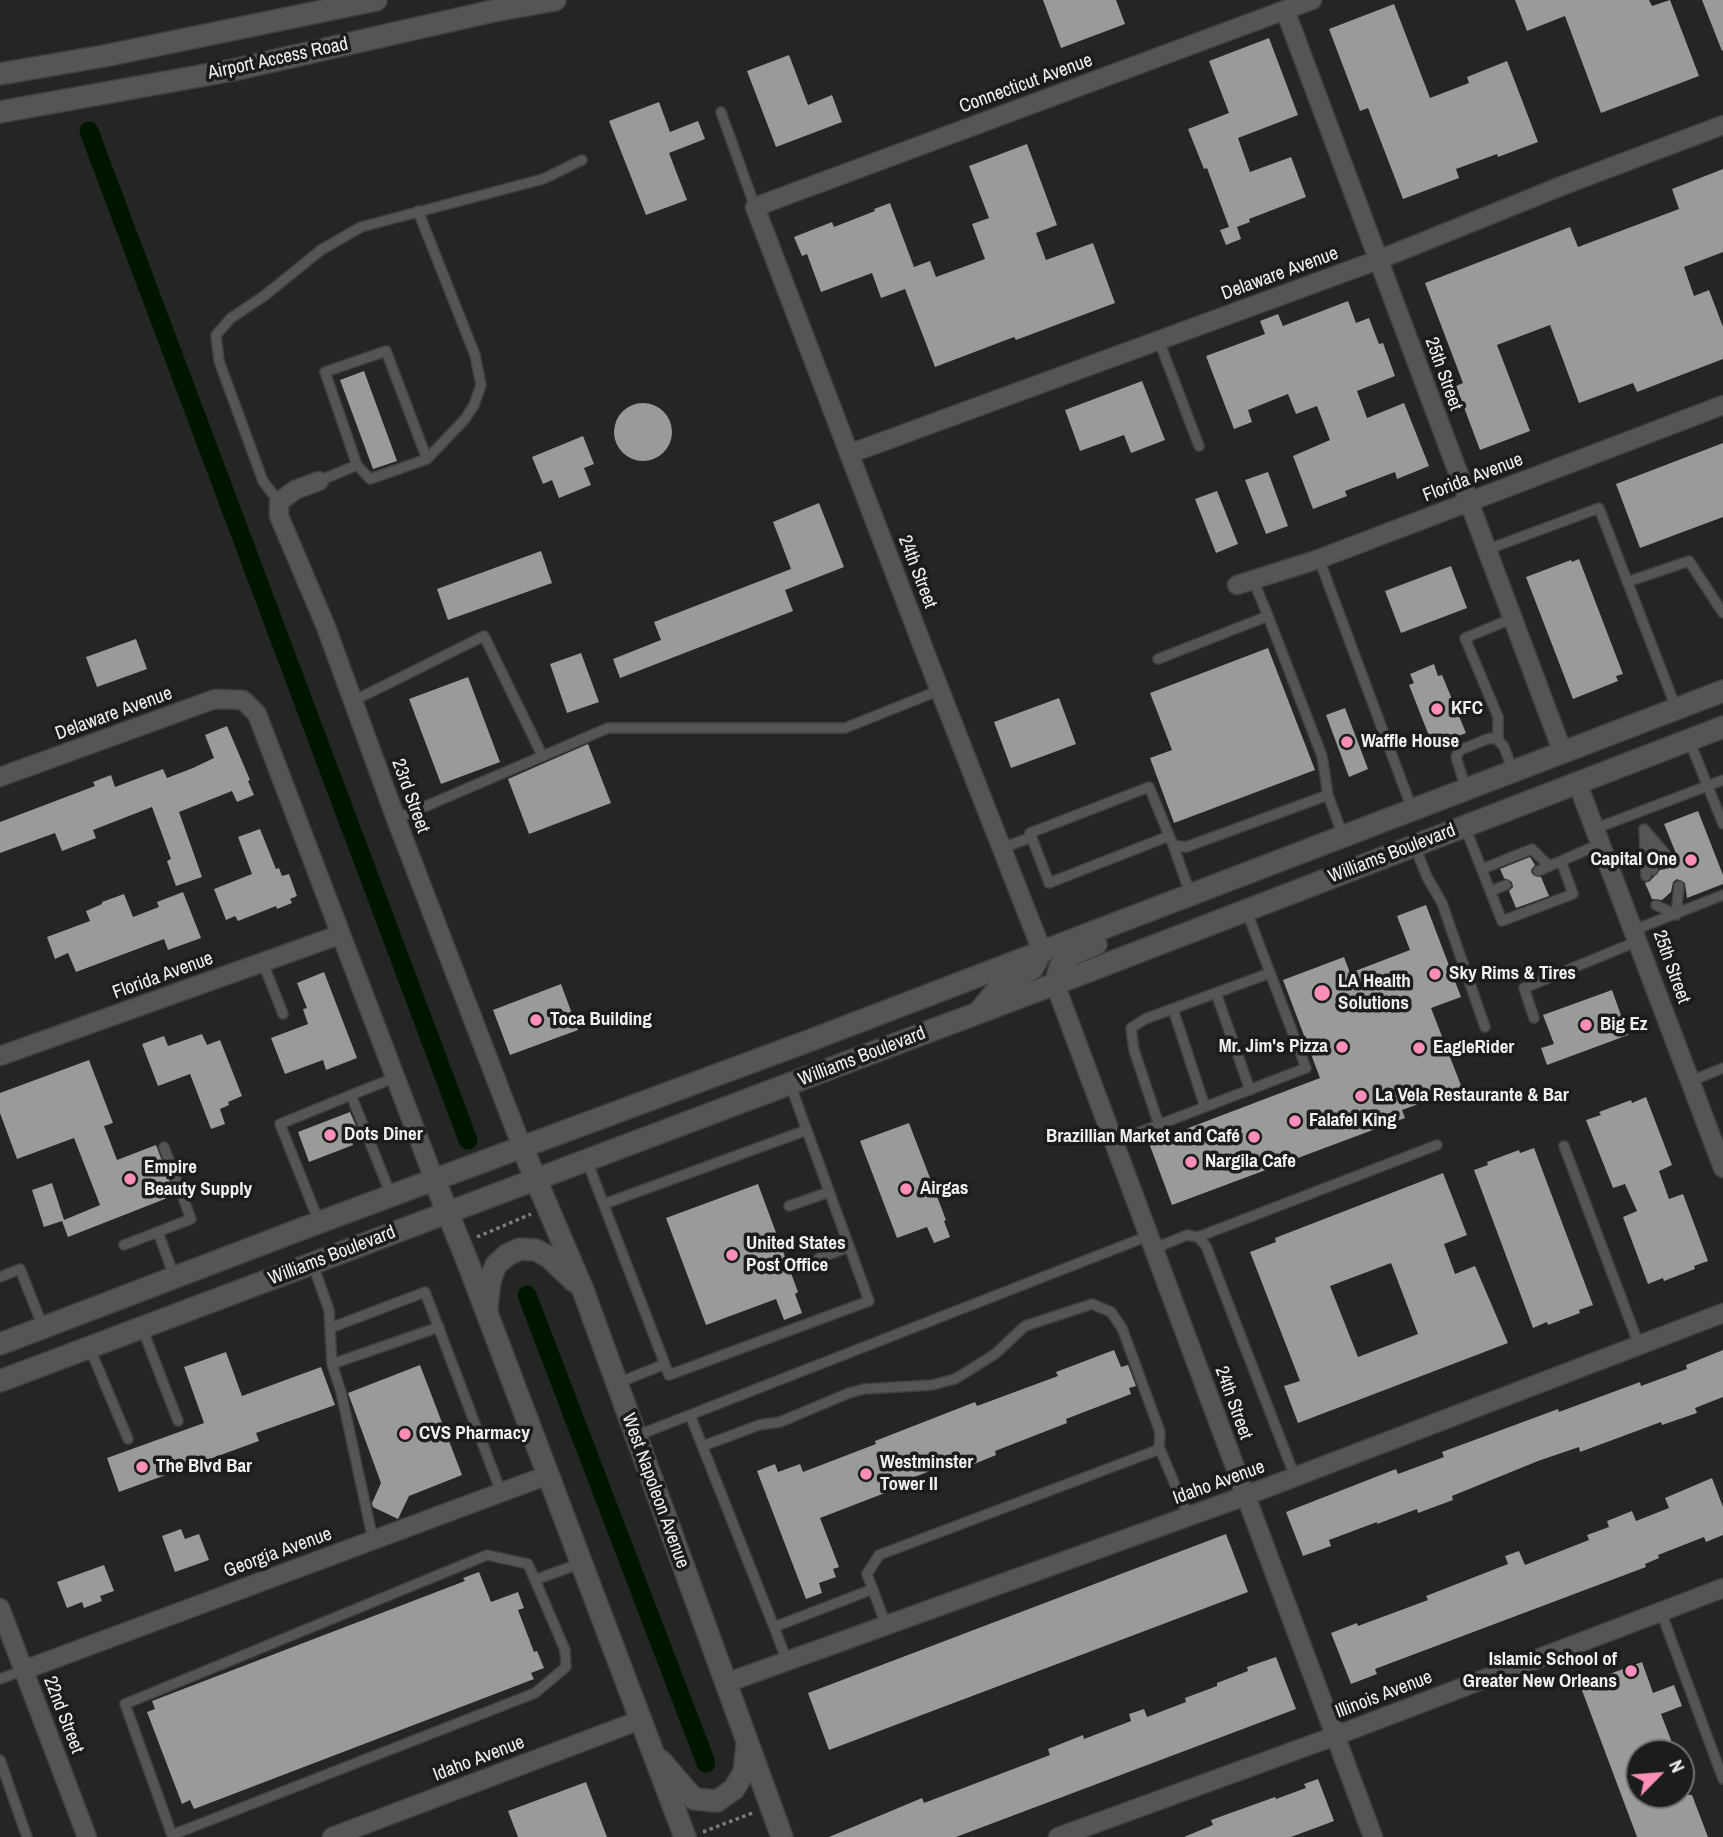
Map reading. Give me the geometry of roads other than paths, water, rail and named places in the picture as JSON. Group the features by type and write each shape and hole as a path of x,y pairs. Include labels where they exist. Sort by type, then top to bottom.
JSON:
{"main road":[{"name":"Airport Access Road","path":"0,74 104,56 376,0"},
{"name":"Airport Access Road","path":"0,112 233,70 493,11 555,0"},
{"name":"Williams Boulevard","path":"0,1344 1191,896 1723,691"},
{"path":"1577,782 1579,768 1588,759 1658,732 1677,709"},
{"name":"Williams Boulevard","path":"0,1381 1055,984 1723,727"},
{"path":"1055,984 1060,967 1072,954 1125,932 1137,916"},
{"path":"977,1013 1001,985 1032,969 1042,951"},
{"name":"West Napoleon Avenue","path":"522,1147 583,1290 782,1837"},
{"path":"434,1179 640,1720 692,1836"},
{"path":"486,1315 496,1265 507,1255 520,1249 536,1250 549,1257 583,1290"},
{"path":"653,1752 694,1799 717,1801 734,1789 744,1772 747,1742"}],"street":[{"name":"Connecticut Avenue","path":"755,207 1312,0"},
{"name":"25th Street","path":"1285,10 1563,753"},
{"name":"Delaware Avenue","path":"849,454 1378,260 1723,125"},
{"name":"24th Street","path":"755,207 1042,951"},
{"name":"Florida Avenue","path":"1245,582 1319,559 1723,405"},
{"path":"279,502 295,490 319,481"},
{"name":"23rd Street","path":"279,502 279,516 326,627 396,819 522,1147"},
{"name":"Delaware Avenue","path":"0,777 215,699 243,700 257,714 339,935"},
{"name":"25th Street","path":"1577,782 1723,1168"},
{"path":"339,935 434,1179"},
{"name":"Florida Avenue","path":"0,1056 339,935"},
{"name":"24th Street","path":"1055,984 1373,1837"},
{"name":"Idaho Avenue","path":"726,1683 1245,1496 1723,1313"},
{"name":"Georgia Avenue","path":"24,1670 548,1475"},
{"name":"Illinois Avenue","path":"1058,1837 1335,1736 1723,1588"},
{"name":"22nd Street","path":"0,1609 87,1837"},
{"name":"Idaho Avenue","path":"332,1837 640,1720"}],"lane":[{"path":"721,112 755,207"},
{"path":"279,502 263,481 219,361 216,335 231,318 264,296 321,250 361,227 542,179 582,160"},
{"path":"418,211 475,355 481,385 474,405 465,419 427,459 370,479 357,465 325,372 386,351 427,459"},
{"path":"1159,341 1199,446"},
{"path":"319,481 357,465"},
{"path":"1486,550 1599,508 1677,709"},
{"path":"1319,559 1412,809"},
{"path":"1627,582 1689,561 1723,613"},
{"path":"1245,582 1268,617 1322,756 1328,795 1343,836"},
{"path":"1158,659 1268,617"},
{"path":"1498,740 1498,717 1465,638 1511,619"},
{"path":"353,701 484,636 542,755"},
{"path":"396,819 608,728 845,728 940,690"},
{"path":"1466,789 1456,757 1460,750 1490,738 1498,740 1504,747 1513,771"},
{"path":"1689,740 1723,824"},
{"path":"1538,871 1561,861 1636,813 1723,780"},
{"path":"1191,896 1171,840 1149,787 1030,833 1049,883 1171,840 1186,847 1328,795"},
{"path":"1636,813 1657,867 1644,829"},
{"path":"1464,826 1502,922 1573,894 1561,861"},
{"path":"1002,848 1032,837"},
{"path":"1415,845 1427,877 1442,903 1485,1027"},
{"path":"1482,869 1532,849 1549,866"},
{"path":"1490,891 1506,884"},
{"path":"1676,915 1679,886"},
{"path":"1671,892 1676,915"},
{"path":"1534,1018 1524,988 1723,895"},
{"path":"1659,902 1676,915"},
{"path":"1114,1142 1306,1068 1246,910"},
{"path":"263,962 283,1014"},
{"path":"1158,1125 1134,1050 1131,1028 1145,1019 1270,973"},
{"path":"1216,993 1250,1090"},
{"path":"1173,1009 1205,1107"},
{"path":"1690,1081 1723,1069"},
{"path":"319,1222 280,1124 394,1078"},
{"path":"587,1161 669,1375 869,1301 790,1084"},
{"path":"351,1095 391,1195"},
{"path":"604,1203 807,1130"},
{"path":"635,1436 1151,1243 1187,1235 1198,1237 1437,1144"},
{"path":"1564,1146 1639,1345"},
{"path":"124,1245 191,1219 164,1147"},
{"path":"789,1206 829,1192"},
{"path":"158,1232 175,1277"},
{"path":"1198,1237 1206,1245 1295,1477"},
{"path":"819,1258 849,1247"},
{"path":"312,1263 325,1296 332,1364 341,1392 373,1540"},
{"path":"0,1277 20,1269 43,1327"},
{"path":"330,1328 425,1292 501,1492"},
{"path":"703,1446 759,1425 780,1422 864,1389 932,1385 955,1379 995,1354 1025,1326 1092,1304 1111,1312 1122,1328 1160,1432 1159,1449 1188,1516"},
{"path":"332,1364 439,1327"},
{"path":"142,1328 178,1421"},
{"path":"89,1348 128,1439"},
{"path":"616,1383 665,1364"},
{"path":"690,1415 787,1661"},
{"path":"886,1625 867,1573 878,1555 1159,1449"},
{"path":"487,1555 528,1564 535,1580 565,1650 566,1667 535,1693 173,1836 125,1704 487,1555"},
{"path":"535,1580 581,1563"},
{"path":"774,1627 873,1589"},
{"path":"1661,1612 1723,1779"},
{"path":"0,1679 24,1670"},
{"path":"0,1760 27,1837"}],"waterway":[{"path":"89,131 468,1140"},
{"path":"527,1295 706,1763"}],"place":[{"name":"KFC","path":"1437,709"},
{"name":"Waffle House","path":"1347,742"},
{"name":"Capital One","path":"1691,860"},
{"name":"Sky Rims & Tires","path":"1435,974"},
{"name":"LA Health Solutions","path":"1322,993"},
{"name":"Toca Building","path":"536,1020"},
{"name":"Big Ez","path":"1586,1025"},
{"name":"Mr. Jim's Pizza","path":"1342,1047"},
{"name":"EagleRider","path":"1419,1048"},
{"name":"La Vela Restaurante & Bar","path":"1361,1096"},
{"name":"Falafel King","path":"1295,1121"},
{"name":"Dots Diner","path":"330,1135"},
{"name":"Brazillian Market and Café","path":"1254,1137"},
{"name":"Nargila Cafe","path":"1191,1162"},
{"name":"Empire Beauty Supply","path":"130,1179"},
{"name":"Airgas","path":"906,1189"},
{"name":"United States Post Office","path":"732,1255"},
{"name":"CVS Pharmacy","path":"405,1434"},
{"name":"The Blvd Bar","path":"142,1467"},
{"name":"Westminster Tower II","path":"866,1474"},
{"name":"Islamic School of Greater New Orleans","path":"1631,1671"}]}
